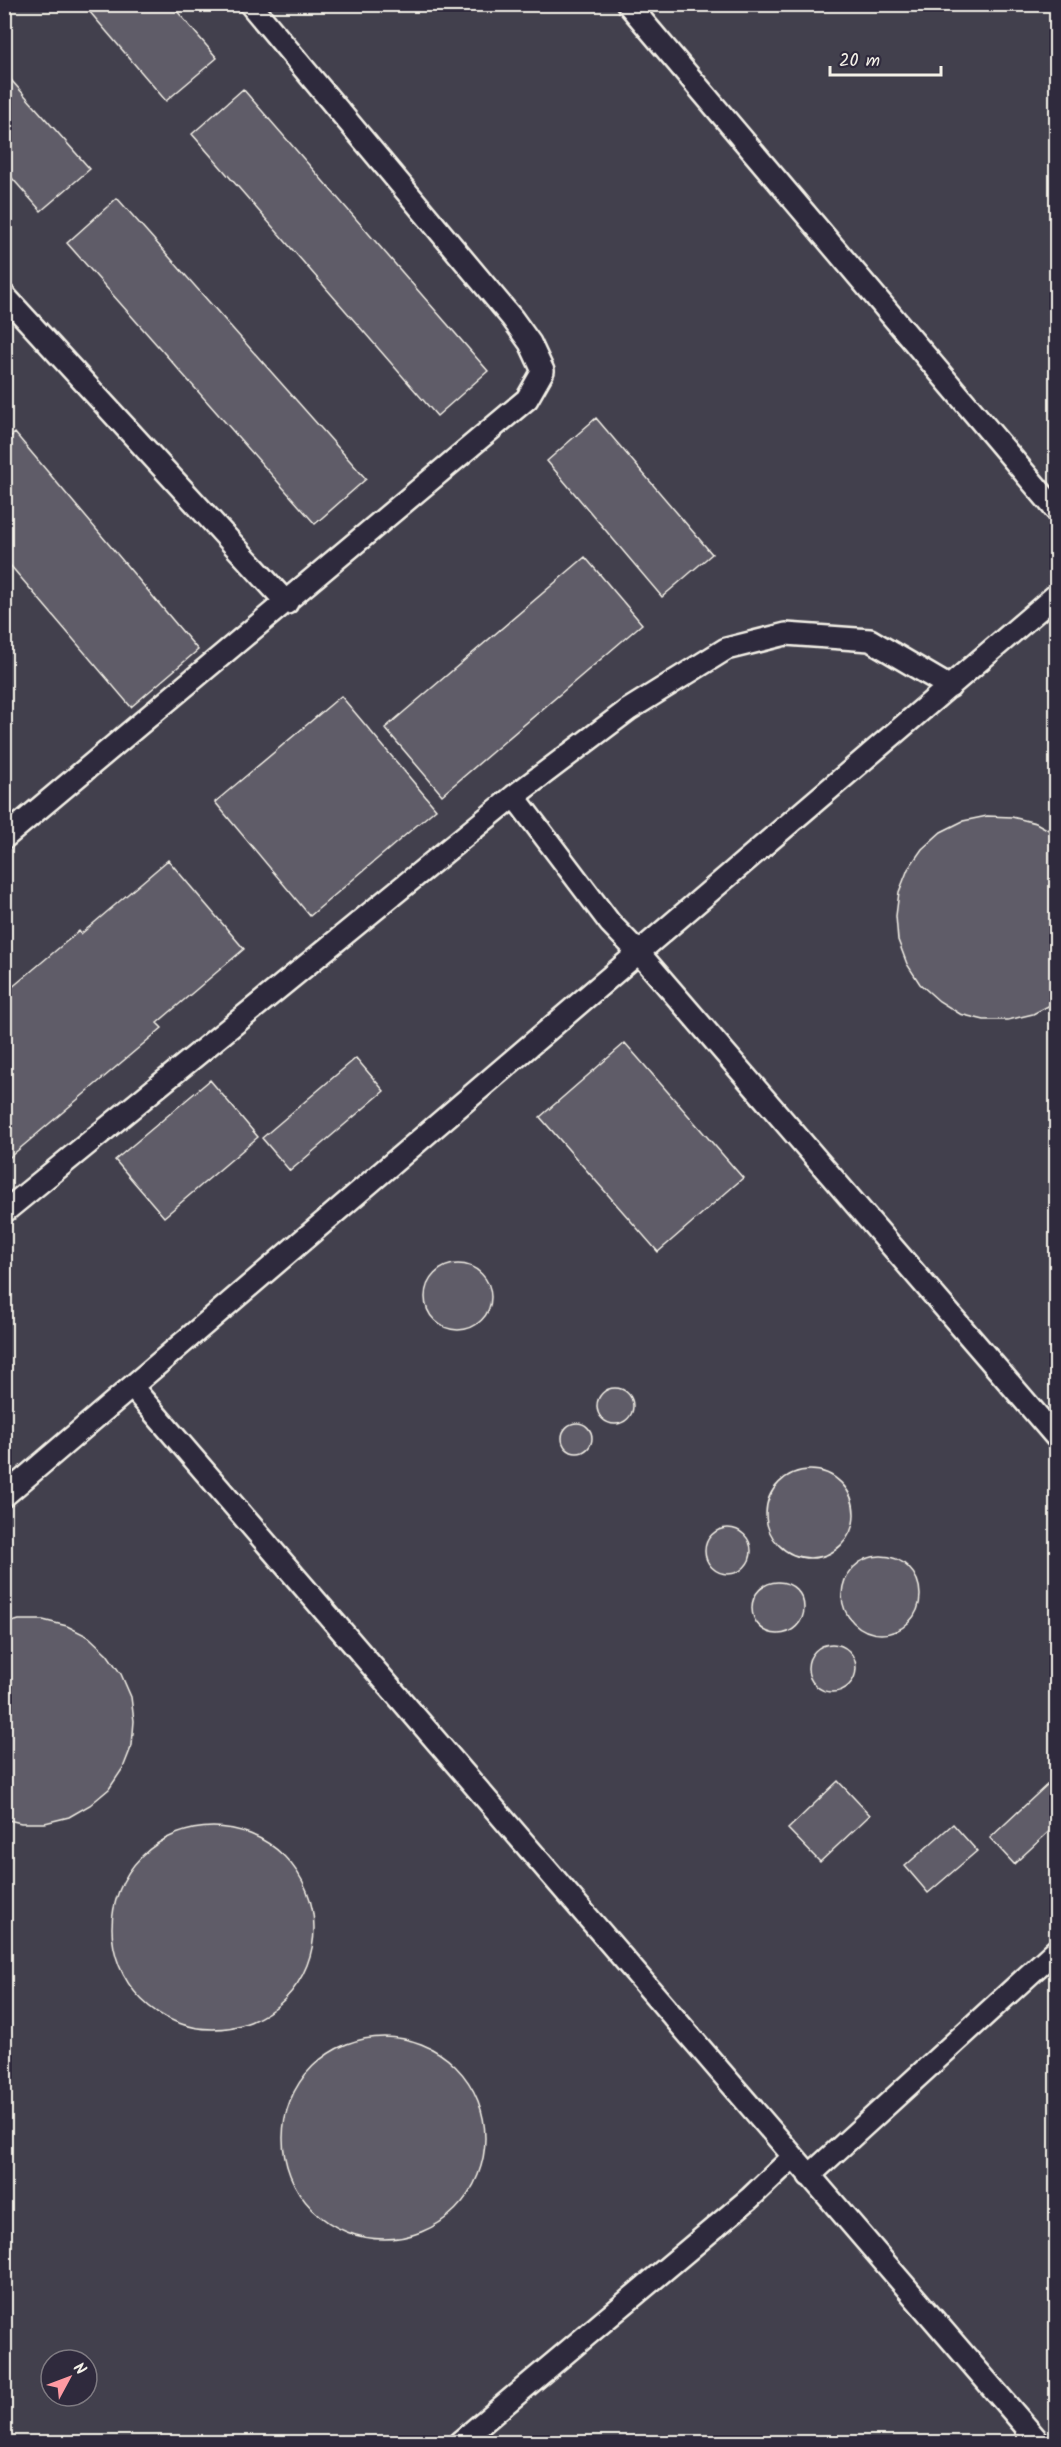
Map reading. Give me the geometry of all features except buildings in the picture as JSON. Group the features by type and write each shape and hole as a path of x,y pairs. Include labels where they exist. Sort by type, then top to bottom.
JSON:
{"lane":[{"path":"4,838 287,603 527,399 543,371 530,343 512,318 250,4"},
{"path":"628,4 1056,510"},
{"path":"4,295 287,603"},
{"path":"4,1496 1056,595"},
{"path":"4,1212 514,796 628,710 726,649 786,634 870,640 950,687"},
{"path":"514,796 610,923 639,953 1056,1437"},
{"path":"132,1387 1039,2442"},
{"path":"809,2176 1056,1950"},
{"path":"460,2442 750,2198 794,2157"}],"shaded area":[{"path":"5,5 1056,5 1056,2442 5,2442"}]}
